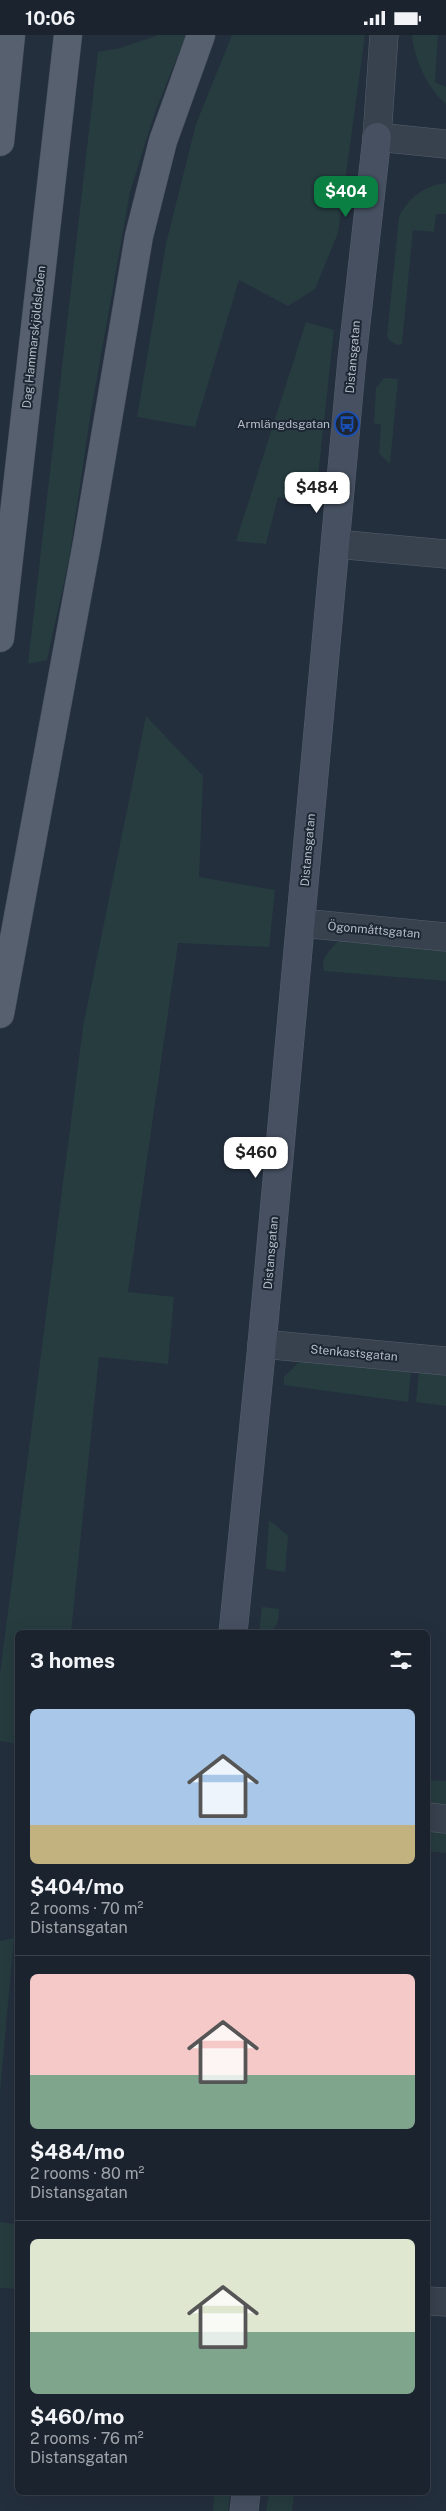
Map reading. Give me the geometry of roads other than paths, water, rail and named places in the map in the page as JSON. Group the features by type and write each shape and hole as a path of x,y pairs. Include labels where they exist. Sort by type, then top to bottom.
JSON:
{"main road":[{"path":"0,142 11,35"},
{"name":"Dag Hammarskjöldsleden","path":"0,638 68,35"},
{"path":"0,1014 87,543 139,236 163,141 191,69 201,35"},
{"path":"191,69 218,35"}],"street":[{"path":"384,35 377,137 446,144"},
{"name":"Distansgatan","path":"233,1630 262,1344 358,304 377,137"},
{"path":"336,544 446,554"},
{"name":"Ögonmåttsgatan","path":"301,923 446,937"},
{"name":"Stenkastsgatan","path":"262,1344 446,1361"},
{"path":"430,1817 446,1819"},
{"path":"430,2301 446,2302"},
{"path":"244,2511 246,2495"}],"place":[{"name":"Armlängdsgatan","path":"347,424"}]}
